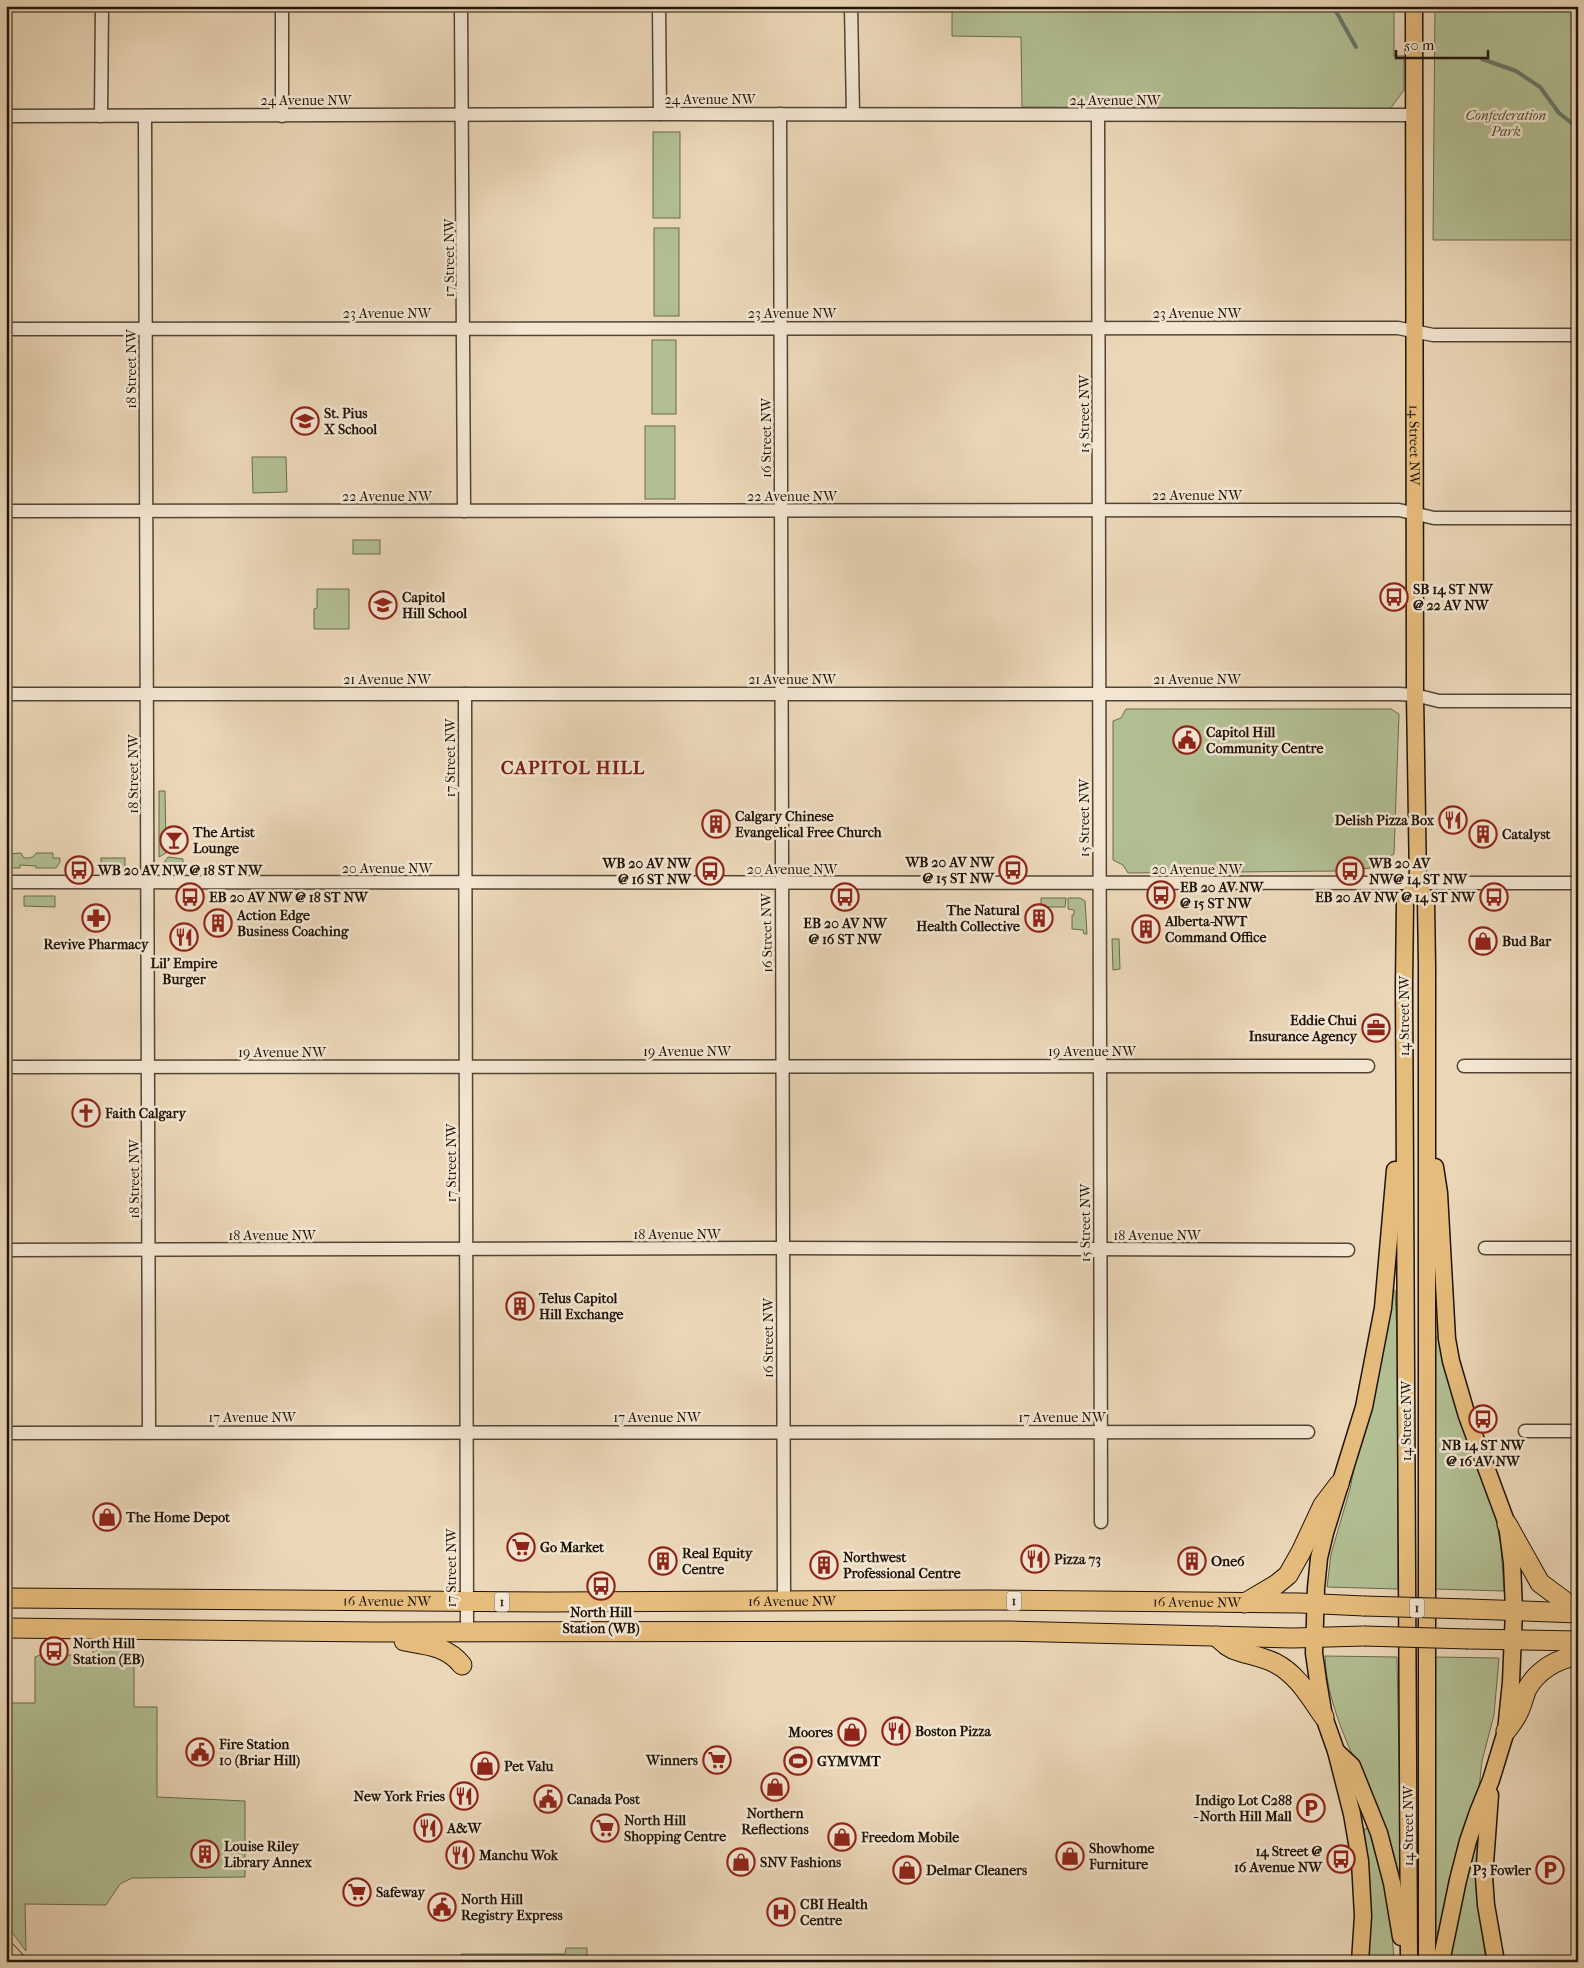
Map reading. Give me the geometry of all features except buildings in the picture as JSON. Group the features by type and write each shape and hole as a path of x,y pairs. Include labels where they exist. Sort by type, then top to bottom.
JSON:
{"highway":[{"path":"1245,1603 1277,1584 1288,1574 1302,1552 1323,1505 1339,1484"},
{"path":"1507,1524 1540,1583 1578,1612"},
{"name":"16 Avenue NW","path":"6,1598 784,1602 988,1600 1245,1603 1578,1612"},
{"name":"1","path":"7,1629 375,1632 1009,1631 1314,1638 1364,1636 1578,1641"},
{"path":"375,1632 394,1639 448,1651 462,1665"},
{"path":"1216,1636 1238,1651 1275,1663 1287,1670 1308,1692 1324,1717"},
{"path":"1506,1731 1517,1716 1528,1689 1538,1674 1554,1663 1578,1656"}],"main road":[{"name":"14 Street NW","path":"1414,6 1418,883 1426,901 1427,1962"},
{"name":"14 Street NW","path":"1409,1958 1404,1098 1405,901 1418,883"},
{"path":"1360,1962 1363,1916 1360,1861 1352,1814 1336,1751 1324,1717 1314,1653 1314,1638 1319,1558 1339,1484 1364,1408 1383,1308 1396,1152 1404,1098"},
{"path":"1427,1099 1439,1192 1447,1339 1451,1361 1467,1416 1507,1524 1512,1564 1514,1610 1506,1731 1491,1780 1468,1841 1441,1962"},
{"path":"1336,1751 1352,1766 1379,1833 1392,1883 1400,1936 1409,1958"},
{"path":"1491,1780 1484,1877 1486,1905 1496,1962"}],"street":[{"path":"101,116 102,6"},
{"path":"282,6 282,116"},
{"name":"17 Street NW","path":"461,6 464,511"},
{"path":"660,6 660,114"},
{"path":"852,6 853,114"},
{"name":"24 Avenue NW","path":"6,116 660,114 1415,115"},
{"name":"16 Street NW","path":"780,114 783,1066 782,1432 784,1602"},
{"name":"15 Street NW","path":"1098,115 1100,693 1098,884 1101,1522"},
{"name":"18 Street NW","path":"145,116 149,1432"},
{"name":"23 Avenue NW","path":"6,329 1398,328 1433,335 1578,336"},
{"name":"22 Avenue NW","path":"6,511 1399,510 1434,518 1578,518"},
{"name":"21 Avenue NW","path":"6,694 1100,693 1416,695 1439,701 1578,701"},
{"name":"17 Street NW","path":"465,694 467,1632"},
{"name":"20 Avenue NW","path":"6,882 1578,884"},
{"name":"19 Avenue NW","path":"6,1067 1368,1066"},
{"path":"1464,1066 1578,1066"},
{"name":"18 Avenue NW","path":"6,1250 783,1248 1348,1250"},
{"path":"1485,1248 1578,1248"},
{"path":"1525,1431 1578,1431"},
{"name":"17 Avenue NW","path":"6,1432 1308,1432"}],"green space":[{"path":"952,6 1394,6 1394,56 1404,56 1404,90 1390,109 1022,107 1021,37 952,36"},
{"name":"Confederation Park","path":"1435,6 1578,6 1578,240 1433,240"},
{"path":"653,132 680,132 680,218 653,218"},
{"path":"654,228 679,228 679,316 654,316"},
{"path":"652,340 676,340 676,414 652,414"},
{"path":"645,426 675,426 675,499 645,499"},
{"path":"252,457 286,457 287,492 253,493"},
{"path":"353,540 380,540 380,554 353,554"},
{"path":"317,589 349,589 349,629 314,629"},
{"path":"1126,709 1391,709 1399,714 1394,854 1385,860 1380,867 1340,871 1128,873 1123,865 1113,860 1113,721 1121,718"},
{"path":"159,791 165,791 166,853 159,857"},
{"path":"21,853 24,858 29,858 33,857 36,853 53,853 53,858 60,858 60,862 56,868 36,868 36,866 20,865 20,868 6,868 6,854"},
{"path":"168,857 183,859 183,868 165,866 163,864"},
{"path":"101,858 125,858 125,868 101,868"},
{"path":"24,896 55,896 55,907 24,906"},
{"path":"1041,898 1066,898 1065,907 1041,907"},
{"path":"1068,898 1080,898 1085,901 1087,934 1084,934 1083,930 1072,929 1074,910 1068,909"},
{"path":"1112,939 1119,939 1120,969 1113,970"},
{"path":"1389,1290 1395,1290 1397,1338 1398,1589 1327,1587 1331,1554 1350,1489"},
{"path":"1435,1337 1441,1337 1496,1519 1501,1548 1504,1591 1435,1589"},
{"path":"93,1649 134,1649 134,1707 157,1707 157,1797 245,1801 245,1877 132,1878 120,1884 106,1905 25,1904 26,1951 6,1924 6,1703 35,1703 35,1657 40,1655 93,1655"},
{"path":"1325,1656 1397,1657 1401,1869 1395,1869 1373,1801 1338,1720 1327,1678"},
{"path":"1435,1657 1499,1658 1494,1715 1482,1761 1479,1789 1440,1932 1434,1932"},
{"path":"1370,1828 1386,1894 1394,1962 1367,1962 1369,1896 1364,1829"},
{"path":"1474,1845 1479,1845 1479,1909 1486,1962 1448,1962"},
{"path":"566,1948 587,1948 587,1962 461,1962 461,1954 565,1954"}],"waterway":[{"path":"1333,6 1356,47"},
{"path":"1482,59 1516,71 1540,87 1559,113 1578,128"}],"tram line":[{"path":"6,1933 12,1943 30,1962"},
{"path":"6,1948 18,1962"}],"place":[{"name":"St. Pius X School","path":"305,421"},
{"name":"SB 14 ST NW @ 22 AV NW","path":"1394,597"},
{"name":"Capitol Hill School","path":"383,605"},
{"name":"Capitol Hill Community Centre","path":"1187,740"},
{"name":"Delish Pizza Box","path":"1453,820"},
{"name":"Calgary Chinese Evangelical Free Church","path":"716,824"},
{"name":"Catalyst","path":"1483,834"},
{"name":"The Artist Lounge","path":"174,840"},
{"name":"WB 20 AV NW @ 18 ST NW","path":"79,870"},
{"name":"WB 20 AV NW @ 15 ST NW","path":"1013,870"},
{"name":"WB 20 AV NW @ 16 ST NW","path":"710,871"},
{"name":"WB 20 AV NW@ 14 ST NW","path":"1350,871"},
{"name":"EB 20 AV NW @ 15 ST NW","path":"1161,895"},
{"name":"EB 20 AV NW @ 18 ST NW","path":"190,897"},
{"name":"EB 20 AV NW @ 16 ST NW","path":"845,897"},
{"name":"EB 20 AV NW @ 14 ST NW","path":"1494,897"},
{"name":"Revive Pharmacy","path":"96,918"},
{"name":"The Natural Health Collective","path":"1039,918"},
{"name":"Action Edge Business Coaching","path":"218,923"},
{"name":"Alberta-NWT Command Office","path":"1146,929"},
{"name":"Lil' Empire Burger","path":"184,937"},
{"name":"Bud Bar","path":"1483,941"},
{"name":"Eddie Chui Insurance Agency","path":"1376,1028"},
{"name":"Faith Calgary","path":"86,1113"},
{"name":"Telus Capitol Hill Exchange","path":"520,1306"},
{"name":"NB 14 ST NW @ 16 AV NW","path":"1483,1419"},
{"name":"The Home Depot","path":"107,1517"},
{"name":"Go Market","path":"521,1547"},
{"name":"Pizza 73","path":"1035,1559"},
{"name":"Real Equity Centre","path":"663,1561"},
{"name":"One6","path":"1192,1561"},
{"name":"Northwest Professional Centre","path":"824,1565"},
{"name":"North Hill Station (WB)","path":"601,1586"},
{"name":"North Hill Station (EB)","path":"54,1651"},
{"name":"Boston Pizza","path":"896,1731"},
{"name":"Moores","path":"852,1732"},
{"name":"Fire Station 10 (Briar Hill)","path":"200,1752"},
{"name":"Winners","path":"717,1760"},
{"name":"GYMVMT","path":"798,1761"},
{"name":"Pet Valu","path":"485,1766"},
{"name":"Northern Reflections","path":"775,1787"},
{"name":"New York Fries","path":"464,1796"},
{"name":"Canada Post","path":"548,1799"},
{"name":"Indigo Lot C288 - North Hill Mall","path":"1311,1808"},
{"name":"A&W","path":"428,1828"},
{"name":"North Hill Shopping Centre","path":"605,1828"},
{"name":"Freedom Mobile","path":"842,1837"},
{"name":"Louise Riley Library Annex","path":"205,1854"},
{"name":"Manchu Wok","path":"460,1855"},
{"name":"Showhome Furniture","path":"1070,1856"},
{"name":"14 Street @ 16 Avenue NW","path":"1341,1859"},
{"name":"SNV Fashions","path":"741,1862"},
{"name":"Delmar Cleaners","path":"907,1870"},
{"name":"P3 Fowler","path":"1550,1870"},
{"name":"Safeway","path":"357,1892"},
{"name":"North Hill Registry Express","path":"442,1907"},
{"name":"CBI Health Centre","path":"781,1912"}],"district":[{"name":"CAPITOL HILL","path":"573,768"}]}
